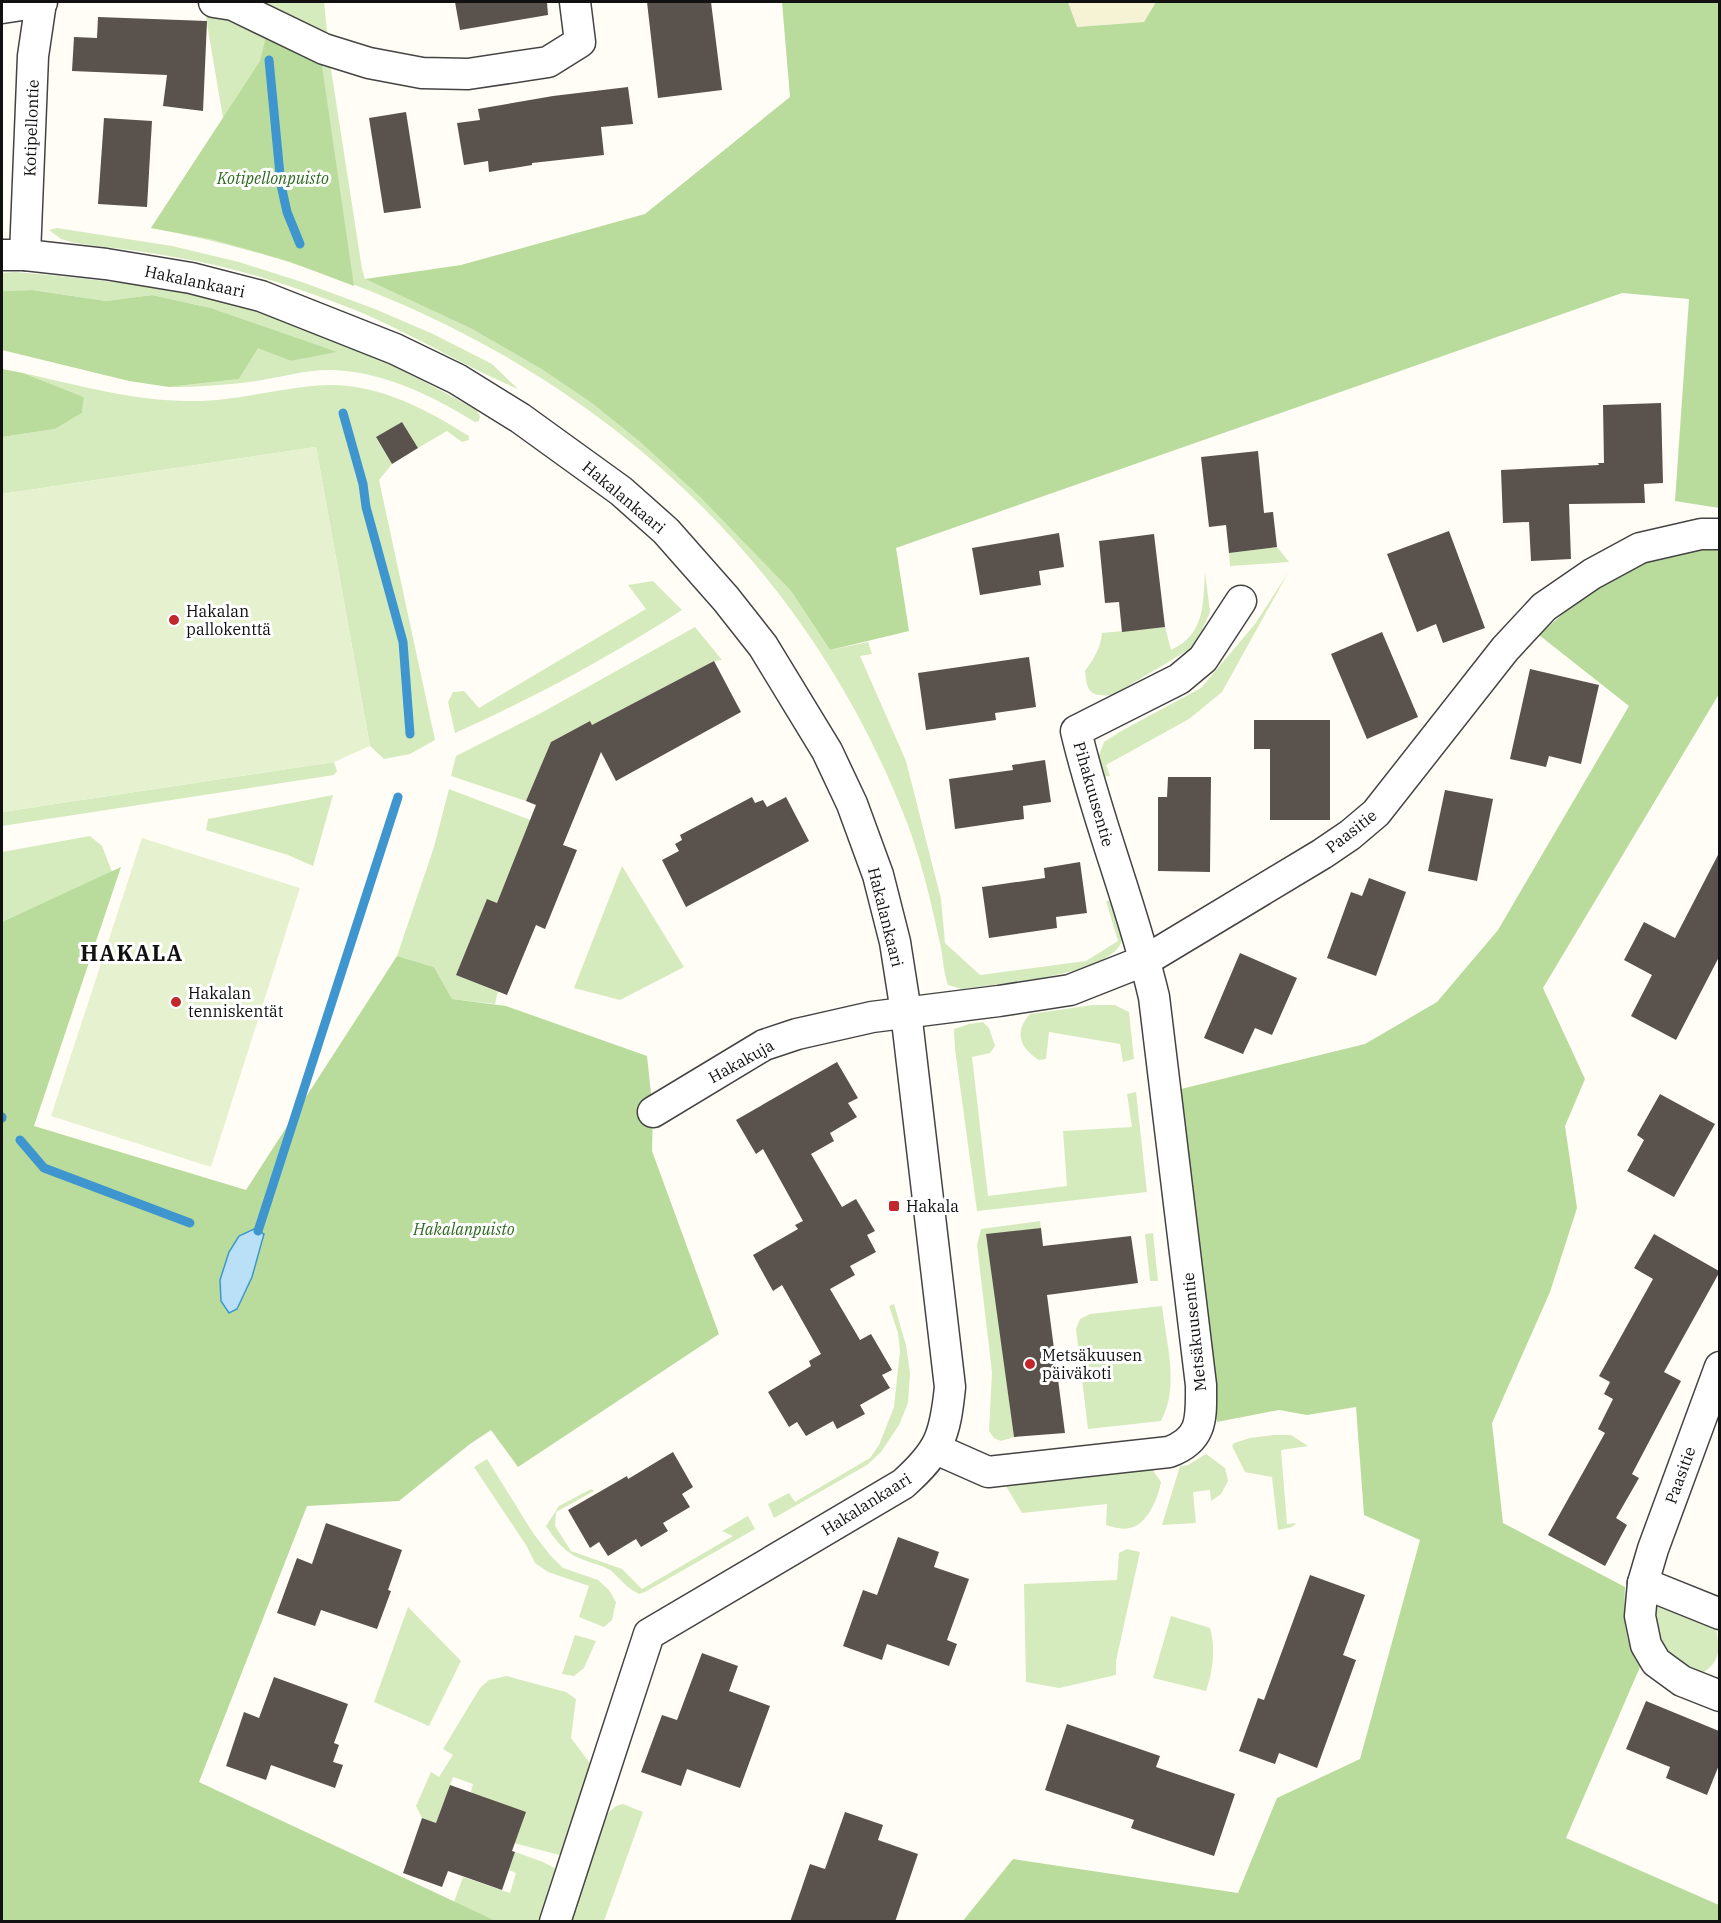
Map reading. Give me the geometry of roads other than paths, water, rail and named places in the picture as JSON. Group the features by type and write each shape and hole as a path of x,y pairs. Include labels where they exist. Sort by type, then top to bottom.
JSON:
{"street":[{"path":"2,8 42,2"},
{"name":"Kotipellontie","path":"13,255 33,56 42,2"},
{"path":"214,2 233,5 324,49 369,63 422,73 468,74 548,62 580,42 575,2"},
{"name":"Hakalankaari","path":"13,255 106,264 191,278 261,296 395,349 457,379 520,418 621,491 666,531 726,599 763,646 827,751 852,804 878,875 894,942 906,1012 950,1388 946,1420 936,1449 922,1468 903,1484 649,1634 555,1922"},
{"name":"Paasitie","path":"906,1012 1070,990 1146,960 1322,854 1376,813 1505,649 1544,607 1592,574 1640,548 1701,534 1719,534"},
{"name":"Pihakuusentie","path":"1146,960 1089,783 1076,731 1179,679 1203,658 1241,601"},
{"name":"Metsäkuusentie","path":"936,1449 988,1472 1169,1452 1190,1442 1197,1429 1201,1416 1201,1385 1157,1018 1146,960"},
{"name":"Hakakuja","path":"653,1112 765,1045 797,1034 872,1017 906,1012"},
{"name":"Paasitie","path":"1719,1367 1653,1549 1643,1583 1640,1616 1646,1645 1656,1662 1683,1681 1719,1696"},
{"path":"1643,1583 1719,1614"}],"water":[{"path":"254,1229 264,1234 252,1277 237,1309 229,1313 221,1301 220,1280 229,1252 239,1236"}],"waterway":[{"path":"269,60 281,185 287,212 300,244"},
{"path":"343,413 403,642 410,734"},
{"path":"258,1231 398,797"},
{"path":"20,1140 44,1168 190,1223"}],"place":[{"name":"Hakalan pallokenttä","path":"174,620"},
{"name":"Hakalan tenniskentät","path":"176,1002"},
{"name":"Hakala","path":"894,1206"},
{"name":"Metsäkuusen päiväkoti","path":"1030,1364"}],"district":[{"name":"HAKALA","path":"132,953"}],"park label":[{"name":"Kotipellonpuisto","path":"273,178"},
{"name":"Hakalanpuisto","path":"464,1229"}]}
